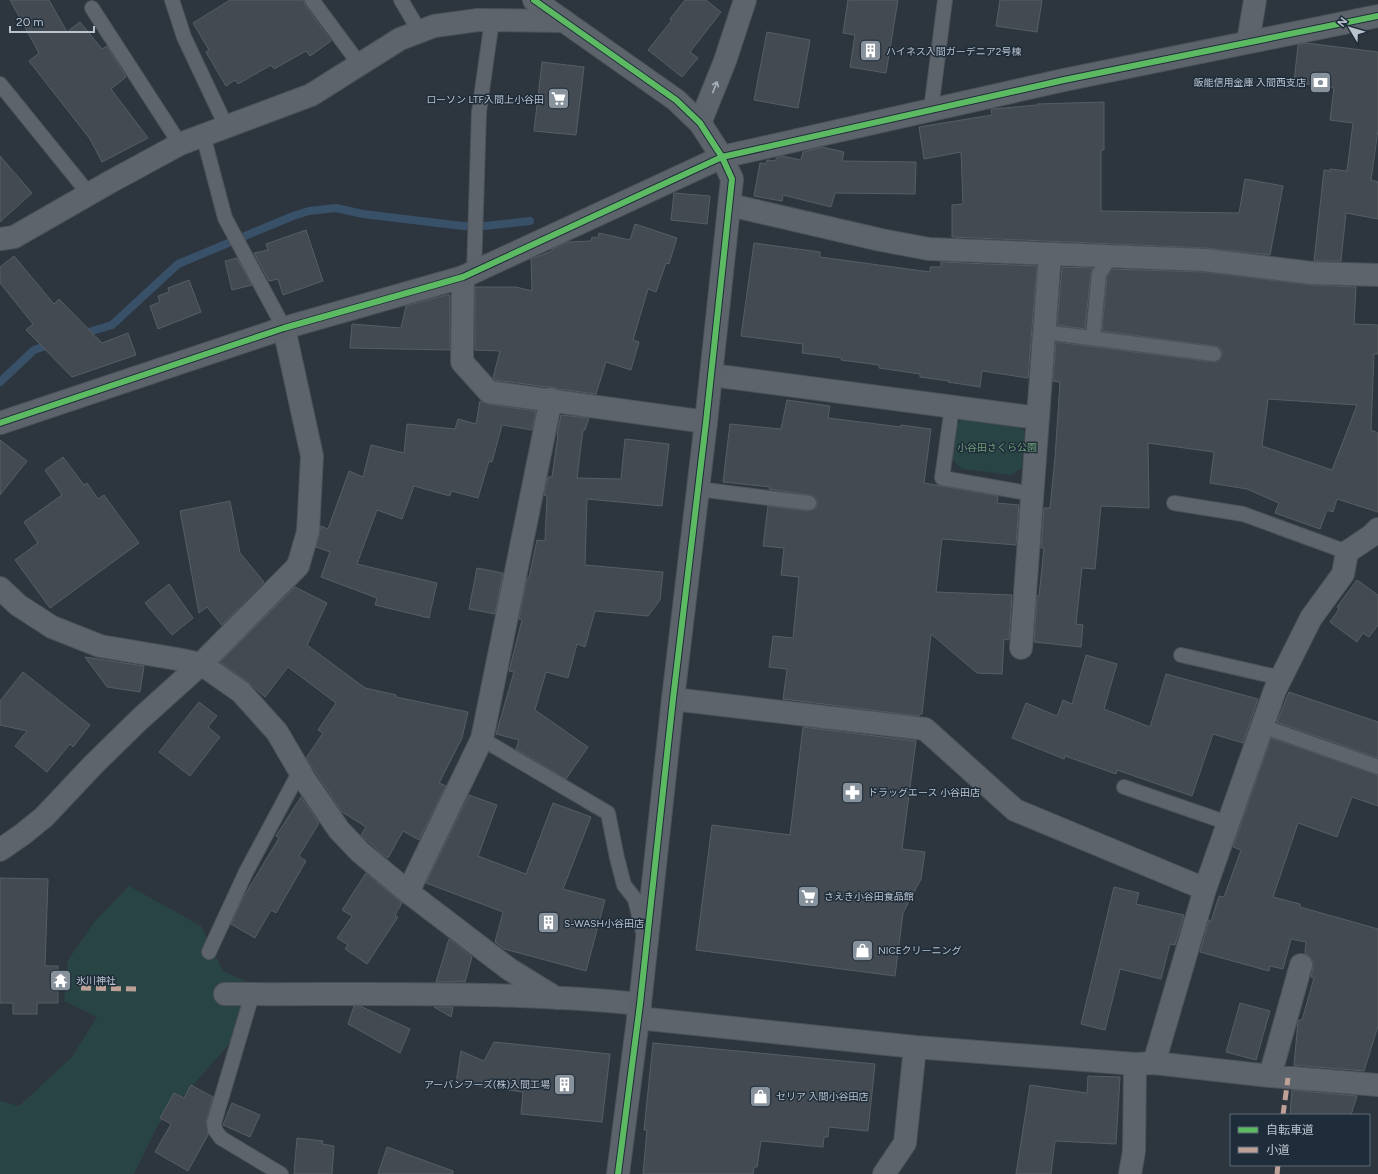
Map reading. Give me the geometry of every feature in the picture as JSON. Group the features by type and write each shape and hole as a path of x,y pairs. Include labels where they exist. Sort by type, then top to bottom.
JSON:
{"street":[{"path":"534,0 676,100 700,123 722,157 732,179 706,422 673,699 647,948 618,1174"},
{"path":"700,123 725,61 745,0"},
{"path":"1248,42 1255,0"},
{"path":"0,423 284,328 468,275 722,157 1064,80 1378,16"},
{"path":"0,239 14,237 180,144 311,95 400,39 434,26 478,20 564,22"},
{"path":"730,205 881,240 929,249 1205,260 1312,273 1378,275"},
{"path":"1021,648 1050,254"},
{"path":"468,275 462,362 490,392 551,399 706,422"},
{"path":"0,850 44,817 94,764 140,719 201,664 298,566 308,532 312,456 284,328"},
{"path":"711,375 1038,418"},
{"path":"408,892 482,739 551,399"},
{"path":"1130,1174 1144,1063 1275,690 1311,618 1343,574 1347,552 1376,537"},
{"path":"0,588 18,605 52,627 100,646 201,664 241,692 277,732 300,771 339,830 360,852 408,892 509,970 556,998"},
{"path":"673,699 925,729 1015,810 1205,889"},
{"path":"1270,1076 1301,965"},
{"path":"225,994 486,995 600,1000 639,1011 915,1047 1144,1063 1378,1085"},
{"path":"884,1174 906,1143 915,1047"}],"lane":[{"path":"172,0 184,37 226,126"},
{"path":"312,0 360,65"},
{"path":"401,0 420,32"},
{"path":"931,110 945,0"},
{"path":"92,8 180,144"},
{"path":"468,275 479,112 492,20"},
{"path":"0,84 89,194"},
{"path":"203,135 225,218 284,328"},
{"path":"1092,338 1099,274 1111,256"},
{"path":"1044,332 1214,354"},
{"path":"952,407 942,478 1032,494"},
{"path":"698,489 809,503"},
{"path":"1174,503 1243,514 1347,552"},
{"path":"1181,655 1281,678"},
{"path":"1262,726 1378,767"},
{"path":"482,739 608,813 624,885 635,899 647,948"},
{"path":"209,952 246,872 300,771"},
{"path":"1124,788 1228,823"},
{"path":"252,994 214,1123 215,1130 221,1138 281,1174"}],"green space":[{"name":"小谷田さくら公園","path":"964,416 1014,423 1025,432 1022,468 1011,475 962,469 953,460 956,426"},
{"path":"129,886 201,926 223,971 261,988 252,1018 158,1125 134,1174 0,1174 0,1101 19,1106 72,1057 97,1017 64,1001 68,960 95,921"}],"building":[{"path":"10,0 49,0 67,32 80,22 102,49 107,46 126,77 111,89 148,138 102,162 90,139 29,61 39,53"},
{"path":"230,0 304,0 305,5 331,41 310,56 306,51 274,69 271,65 238,84 235,80 226,86 206,52 209,50 193,23"},
{"path":"685,0 706,0 721,12 690,52 698,58 682,77 648,50 672,20 670,19"},
{"name":"ハイネス入間ガーデニア2号棟","path":"848,0 898,0 886,73 850,67 855,35 843,33"},
{"path":"1000,0 1042,0 1037,32 996,26"},
{"path":"767,32 810,40 798,108 754,100"},
{"path":"1306,43 1378,52 1378,130 1371,180 1378,182 1378,219 1346,213 1341,261 1314,261 1324,170 1330,171 1330,169 1347,171 1353,123 1330,120 1334,88 1294,82 1298,45"},
{"name":"ローソン LTF入間上小谷田","path":"542,62 584,67 576,135 534,131"},
{"path":"1104,102 1104,150 1101,150 1101,211 1239,213 1245,179 1283,186 1270,255 1206,248 952,237 952,205 963,204 961,152 924,159 919,127 992,115 991,109 1037,104"},
{"path":"822,147 844,152 842,161 916,162 915,194 835,193 831,207 783,195 782,201 754,196 760,163 766,164 767,160 776,161 776,158 782,156 801,160 803,152"},
{"path":"0,156 32,193 0,222"},
{"path":"674,193 710,196 707,224 671,220"},
{"path":"635,224 677,238 669,264 666,263 656,292 648,289 633,340 639,342 631,370 606,362 596,394 495,380 493,378 500,351 475,350 475,287 516,287 532,291 531,259 552,251 552,249 568,242 591,241 592,237 598,238 599,233 630,240"},
{"path":"306,230 323,281 283,295 278,279 269,281 254,253 268,250 266,244"},
{"path":"754,243 820,252 820,257 930,272 930,267 941,267 941,262 1037,266 1028,378 982,371 980,387 920,377 920,374 879,368 879,365 841,360 842,358 802,353 803,344 741,336"},
{"path":"14,256 54,304 59,299 102,343 128,333 136,355 72,377 26,330 33,324 0,283 0,267"},
{"path":"237,258 252,285 232,290 225,261"},
{"path":"1062,267 1093,268 1091,273 1085,329 1057,325"},
{"path":"1113,269 1204,272 1311,285 1356,287 1354,324 1378,325 1378,354 1374,354 1371,430 1378,433 1378,512 1337,499 1333,512 1327,510 1320,529 1275,513 1279,503 1247,489 1210,483 1214,452 1148,443 1149,508 1101,506 1095,569 1082,568 1076,624 1083,625 1081,647 1034,642 1037,596 1039,596 1044,548 1041,548 1044,508 1050,508 1055,458 1060,382 1053,381 1056,342 1213,362 1218,362 1222,355 1222,350 1215,346 1102,331 1107,277","holes":["1268,399 1357,405 1332,470 1262,446"]},
{"path":"189,280 201,312 158,329 150,306 160,302 158,296 169,292 168,288"},
{"path":"450,295 450,350 350,348 352,324 401,328 406,306"},
{"path":"787,400 830,406 828,418 931,429 924,483 998,496 997,503 1019,505 1016,545 942,539 936,592 1012,595 1009,640 1004,639 1002,674 977,673 931,634 922,714 919,716 783,699 787,669 769,667 773,636 793,638 799,577 781,575 784,548 763,546 768,506 808,511 816,508 817,500 814,496 769,489 770,487 723,482 730,424 781,429"},
{"path":"480,401 487,404 536,411 532,430 502,425 492,462 489,461 478,498 451,491 450,496 414,486 402,519 377,510 357,564 437,583 429,618 375,605 377,598 321,577 330,552 316,547 321,526 328,529 349,471 363,477 371,445 404,453 407,424 455,429 458,419 476,424"},
{"path":"561,415 589,418 585,430 583,430 577,478 621,479 625,439 669,444 662,506 587,499 585,565 663,572 660,600 648,616 595,611 585,647 577,644 568,678 546,672 535,710 588,747 566,779 516,749 519,740 496,734 514,672 509,671 522,620 519,619 527,578 529,578 537,540 545,541 547,496 544,495 548,477 552,477"},
{"path":"0,440 27,461 0,495"},
{"path":"63,457 84,485 87,483 98,499 104,495 139,543 50,608 15,560 38,543 24,522 62,495 45,470"},
{"path":"230,501 240,553 264,582 222,625 207,607 199,613 180,511"},
{"path":"477,568 503,573 495,614 469,609"},
{"path":"1357,580 1378,595 1378,625 1369,637 1363,633 1357,642 1330,622 1339,609 1337,607"},
{"path":"169,584 193,618 172,635 145,603"},
{"path":"295,587 327,603 307,645 365,688 396,695 396,697 468,712 462,738 439,783 446,786 419,840 403,831 388,858 361,835 366,827 342,812 306,758 323,733 318,730 336,703 288,667 265,697 248,682 220,662"},
{"path":"1086,655 1117,664 1104,709 1150,727 1166,674 1258,699 1243,743 1213,734 1192,796 1117,770 1116,774 1065,756 1064,759 1012,738 1026,703 1057,716 1063,700 1072,704"},
{"path":"85,657 144,666 140,692 107,687"},
{"path":"23,672 90,725 73,747 70,744 47,772 15,746 27,731 0,725 0,701"},
{"path":"1289,692 1378,722 1378,758 1277,722"},
{"path":"199,702 217,716 208,727 220,737 190,776 159,752"},
{"name":"さえき小谷田食品館","path":"803,727 916,741 902,849 925,852 921,879 903,913 895,976 696,950 712,825 790,835"},
{"path":"1271,738 1378,775 1378,806 1352,797 1337,837 1298,823 1273,897 1300,904 1300,907 1378,929 1378,1026 1364,1071 1294,1065 1298,1021 1302,1020 1314,978 1311,977 1313,962 1305,953 1306,942 1291,939 1283,969 1270,966 1269,971 1200,952 1209,920 1211,921 1219,896 1224,897 1241,850 1233,847"},
{"path":"469,795 497,805 478,856 526,874 553,803 591,817 563,889 605,900 586,971 504,949 495,942 503,912 426,883"},
{"path":"301,797 319,823 299,856 306,861 276,913 271,910 255,938 231,924 243,898 279,838 276,836"},
{"path":"366,873 402,903 395,915 398,917 367,964 345,949 348,945 337,938 352,916 342,910"},
{"path":"0,878 48,879 45,966 58,966 58,1003 37,1003 37,1014 13,1014 13,1003 0,1003"},
{"path":"1114,887 1139,893 1136,904 1184,915 1175,945 1170,944 1161,979 1120,969 1105,1030 1081,1024"},
{"path":"449,939 472,957 465,982 436,982"},
{"path":"1240,1003 1270,1011 1256,1060 1226,1052"},
{"path":"354,1006 360,1006 410,1029 400,1053 348,1024"},
{"path":"434,1007 453,1007 451,1017"},
{"name":"アーバンフーズ(株)入間工場","path":"494,1042 610,1054 602,1122 521,1114 523,1092 456,1083 461,1051 484,1061"},
{"name":"セリア 入間小谷田店","path":"653,1043 875,1064 868,1131 829,1127 828,1137 824,1137 823,1147 761,1141 757,1167 754,1167 753,1174 643,1174 647,1130 644,1130"},
{"path":"1088,1076 1120,1077 1116,1144 1055,1141 1051,1174 1016,1174 1030,1085 1087,1093"},
{"path":"191,1085 213,1097 206,1121 208,1135 188,1171 155,1152 171,1124 160,1118 174,1093 184,1098"},
{"path":"1292,1090 1357,1096 1351,1114 1290,1114"},
{"path":"232,1103 260,1115 250,1137 223,1125"},
{"path":"297,1138 323,1141 322,1144 334,1146 332,1174 294,1174"},
{"path":"387,1147 453,1171 453,1174 378,1174"}],"waterway":[{"path":"82,334 112,325 178,264 293,216 309,211 336,208 363,214 463,226 485,226 530,221"},
{"path":"0,382 34,350 52,344"}],"marked path":[{"path":"81,988 139,989"},
{"path":"1283,1114 1288,1078"},
{"path":"1277,1174 1278,1166"}],"cycle path":[{"path":"534,0 676,100 700,123 722,157 732,179 640,1004 618,1174"},
{"path":"0,423 284,328 463,277 722,157 1064,80 1378,16"}],"place":[{"name":"ハイネス入間ガーデニア2号棟","path":"871,51"},
{"name":"飯能信用金庫 入間西支店","path":"1321,82"},
{"name":"ローソン LTF入間上小谷田","path":"559,99"},
{"name":"ドラッグエース 小谷田店","path":"852,792"},
{"name":"さえき小谷田食品館","path":"808,896"},
{"name":"S-WASH小谷田店","path":"549,923"},
{"name":"NICEクリーニング","path":"862,950"},
{"name":"氷川神社","path":"61,980"},
{"name":"アーバンフーズ(株)入間工場","path":"565,1084"},
{"name":"セリア 入間小谷田店","path":"760,1096"}]}
